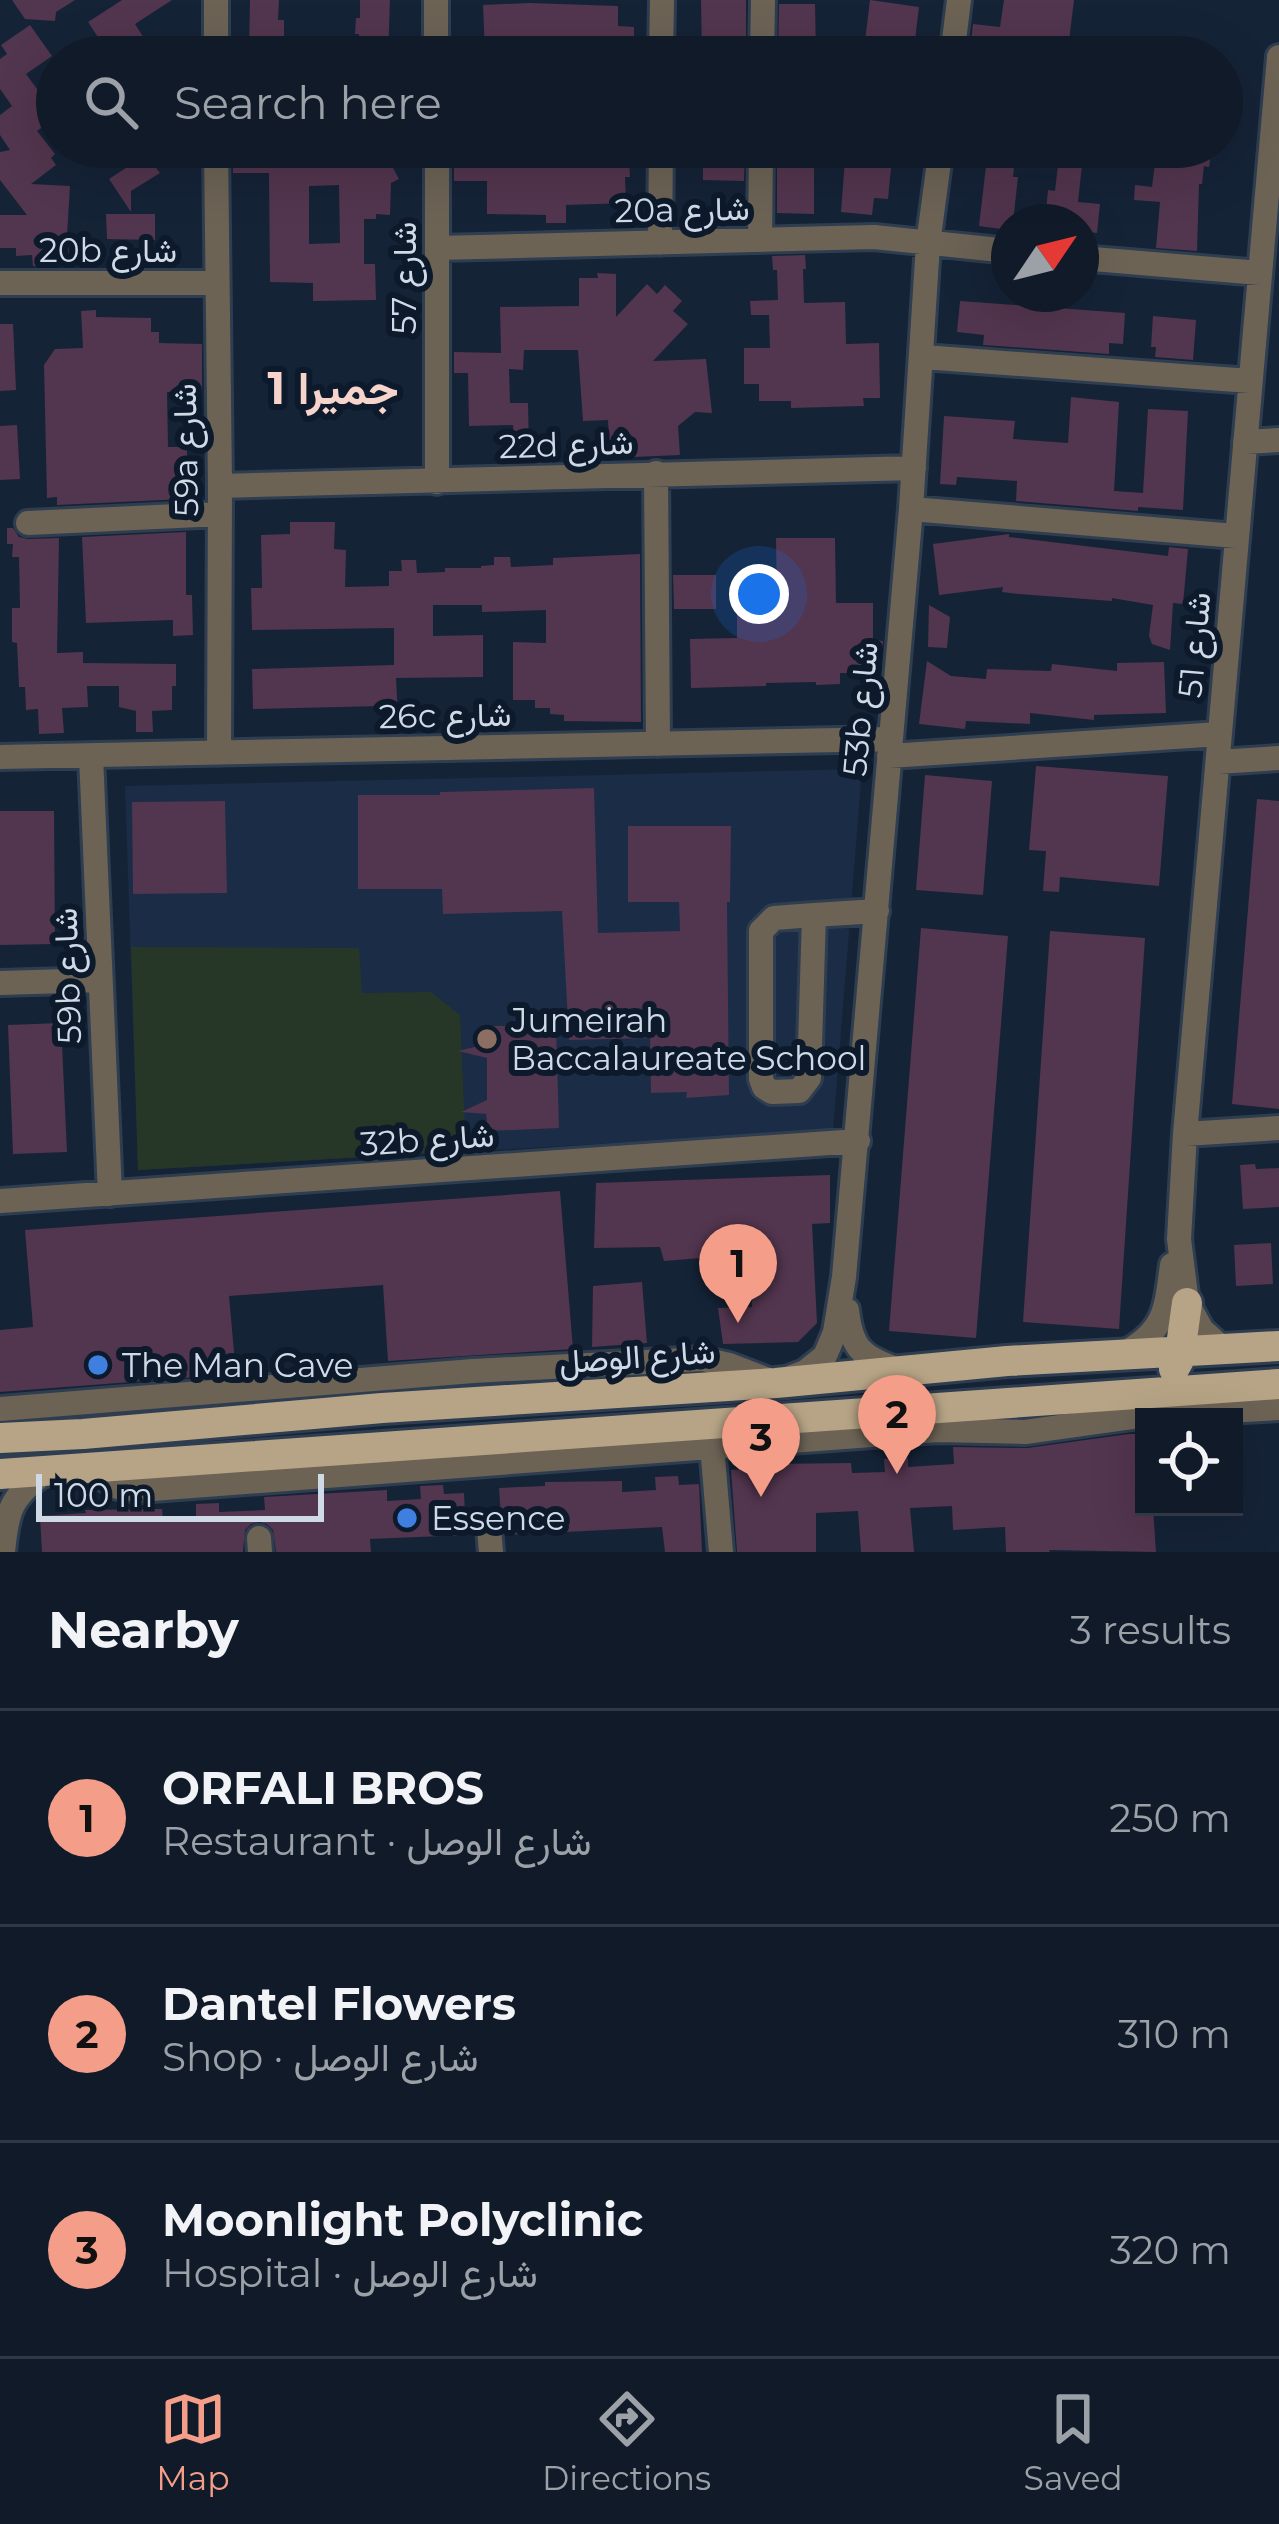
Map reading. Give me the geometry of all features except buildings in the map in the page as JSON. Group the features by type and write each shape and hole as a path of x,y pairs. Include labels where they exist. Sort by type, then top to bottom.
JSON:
{"main road":[{"path":"874,1412 955,1391 1165,1376 1176,1367 1187,1303"},
{"name":"شارع الوصل","path":"0,1438 1274,1342"},
{"path":"0,1474 1279,1384"},
{"path":"0,1453 50,1448 83,1434"}],"street":[{"path":"216,0 216,36"},
{"path":"436,0 436,36"},
{"path":"661,36 662,0"},
{"path":"762,36 763,0"},
{"path":"955,36 959,0"},
{"name":"شارع 51","path":"1187,1303 1179,1239 1185,1134 1250,381 1276,142 1279,57"},
{"name":"59a شارع","path":"216,168 219,753"},
{"name":"شارع 57","path":"436,168 437,482"},
{"path":"660,243 661,168"},
{"path":"760,240 761,168"},
{"name":"53b شارع","path":"776,1383 805,1372 825,1356 836,1332 844,1277 911,508 928,244 938,168"},
{"name":"20a شارع","path":"437,248 874,237 991,249"},
{"path":"1099,259 1260,273"},
{"name":"20b شارع","path":"0,284 215,284"},
{"path":"922,357 1250,381"},
{"path":"1245,442 1279,440"},
{"name":"22d شارع","path":"220,487 914,468"},
{"path":"656,473 658,744"},
{"path":"911,508 1236,536"},
{"path":"28,523 220,514"},
{"name":"26c شارع","path":"0,757 658,744 890,747 1220,734"},
{"name":"59b شارع","path":"91,756 110,1194"},
{"path":"1218,762 1279,758"},
{"path":"814,915 809,1078 799,1090 772,1092 761,1079 761,931 774,918 814,915 877,911"},
{"path":"0,983 100,980"},
{"path":"1185,1134 1279,1128"},
{"name":"32b شارع","path":"0,1201 858,1141"},
{"name":"شارع 51","path":"1117,1357 1146,1340 1159,1324 1167,1306 1179,1239"},
{"name":"53b شارع","path":"844,1277 855,1343 868,1358 902,1372"},
{"path":"1187,1303 1202,1330 1223,1349"},
{"path":"0,1409 473,1371 703,1359 776,1383"},
{"path":"87,1468 118,1487 139,1490 938,1430 1025,1432 1139,1416 1279,1408"},
{"path":"712,1447 721,1552"},
{"path":"3,1552 10,1506 46,1471"}],"shaded area":[{"name":"Jumeirah Baccalaureate School","path":"862,769 833,1131 138,1170 125,786"}],"green space":[{"path":"131,947 359,948 362,993 431,992 460,1015 466,1151 138,1170"}],"place":[{"name":"Jumeirah Baccalaureate School","path":"487,1039"},
{"name":"ORFALI BROS","path":"738,1323"},
{"name":"The Man Cave","path":"98,1365"},
{"name":"Dantel Flowers","path":"897,1474"},
{"name":"Moonlight Polyclinic","path":"761,1497"},
{"name":"Essence","path":"407,1518"}],"district":[{"name":"جميرا 1","path":"333,387"}]}
